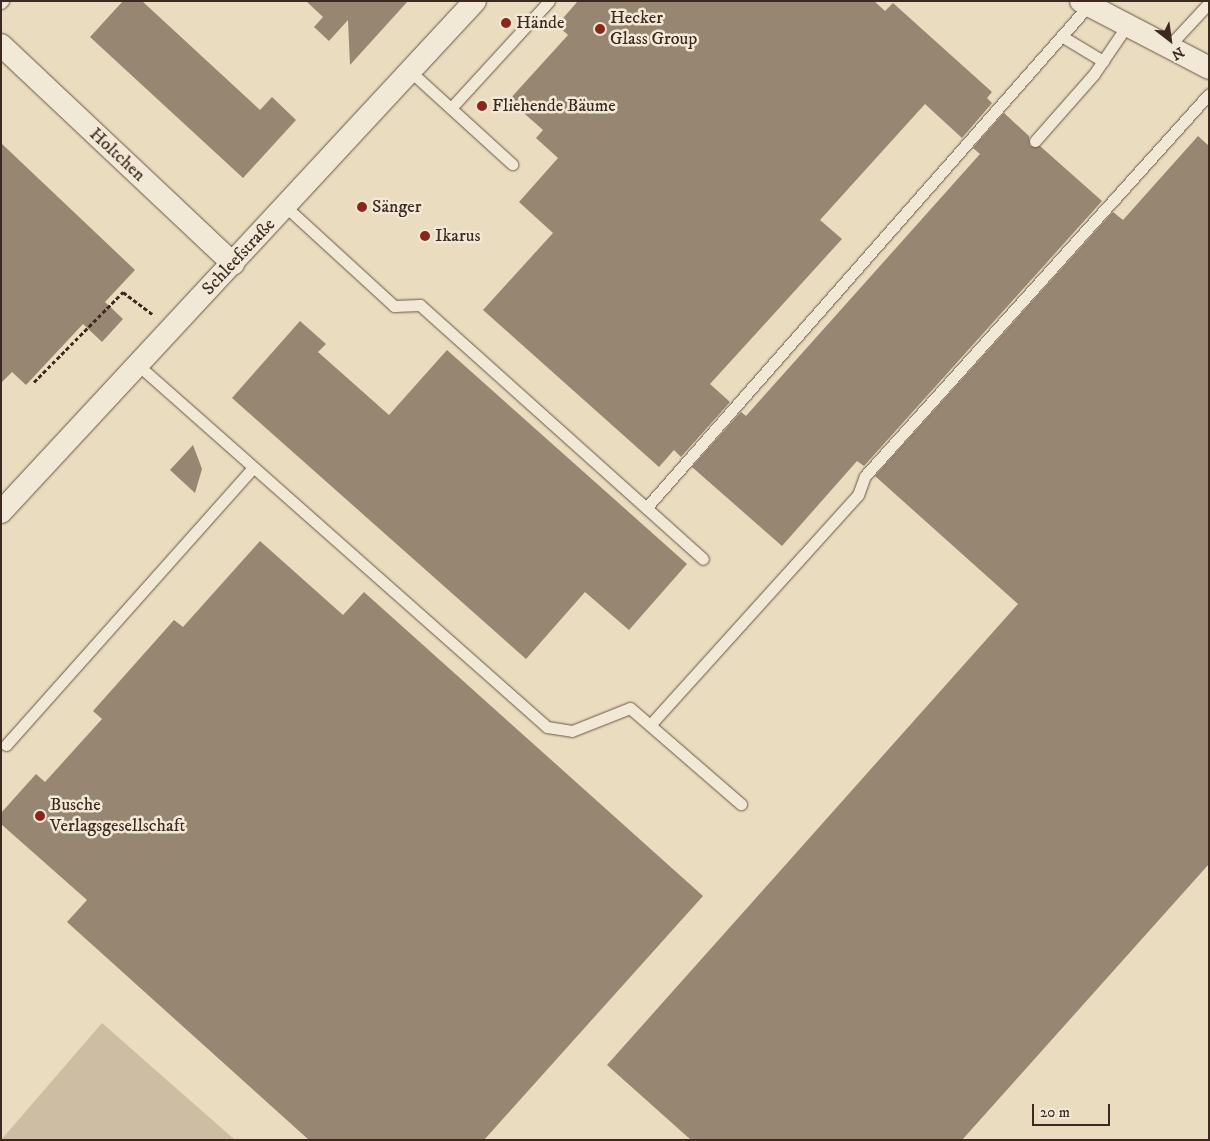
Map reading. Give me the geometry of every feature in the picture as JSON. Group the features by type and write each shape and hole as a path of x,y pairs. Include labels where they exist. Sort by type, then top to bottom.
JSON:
{"street":[{"name":"Schleefstraße","path":"1,512 286,207 475,1"},
{"path":"1092,4 1209,68"},
{"name":"Holtchen","path":"1,45 233,264"}],"lane":[{"path":"451,108 549,1"},
{"path":"1170,46 1209,3"},
{"path":"646,508 1092,4"},
{"path":"1035,141 1103,61 1128,24"},
{"path":"1063,37 1103,61"},
{"path":"411,72 512,164"},
{"path":"650,726 858,495 865,476 1209,94"},
{"path":"286,207 394,306 420,305 703,559"},
{"path":"138,365 547,727 572,731 630,708 741,804"},
{"path":"6,746 253,468"}],"path":[{"path":"34,382 122,292 171,330"}],"shaded area":[{"path":"102,1023 235,1140 1,1140"}],"building":[{"path":"123,1 142,1 260,110 272,97 296,120 243,178 90,37"},
{"path":"306,1 408,1 350,65 348,20 329,41 314,27 323,17"},
{"path":"578,1 874,1 885,11 893,3 992,92 987,98 992,103 962,138 925,104 820,220 842,239 710,384 730,402 681,457 674,450 659,467 483,310 553,233 519,202 558,158 536,138 543,130 509,100 568,35 557,25"},
{"path":"1004,113 1029,136 1030,146 1040,146 1102,201 864,466 857,461 782,546 692,467 741,412 746,416 980,154 973,148"},
{"path":"1198,136 1209,146 1209,864 962,1140 691,1140 607,1065 1018,604 875,476 1113,212 1123,220"},
{"path":"1,143 135,270 105,302 123,319 102,342 83,324 26,385 12,372 1,383"},
{"path":"300,321 326,344 318,352 389,415 447,350 687,564 629,630 585,592 526,659 232,398"},
{"path":"193,445 202,469 195,493 170,470"},
{"path":"260,541 343,615 364,592 703,896 484,1140 309,1140 67,922 87,900 1,824 1,813 36,774 45,782 102,719 93,711 174,620 183,627"}],"place":[{"name":"Hände","path":"506,23"},
{"name":"Hecker Glass Group","path":"600,29"},
{"name":"Fliehende Bäume","path":"482,106"},
{"name":"Sänger","path":"362,207"},
{"name":"Ikarus","path":"425,236"},
{"name":"Busche Verlagsgesellschaft","path":"40,816"}]}
